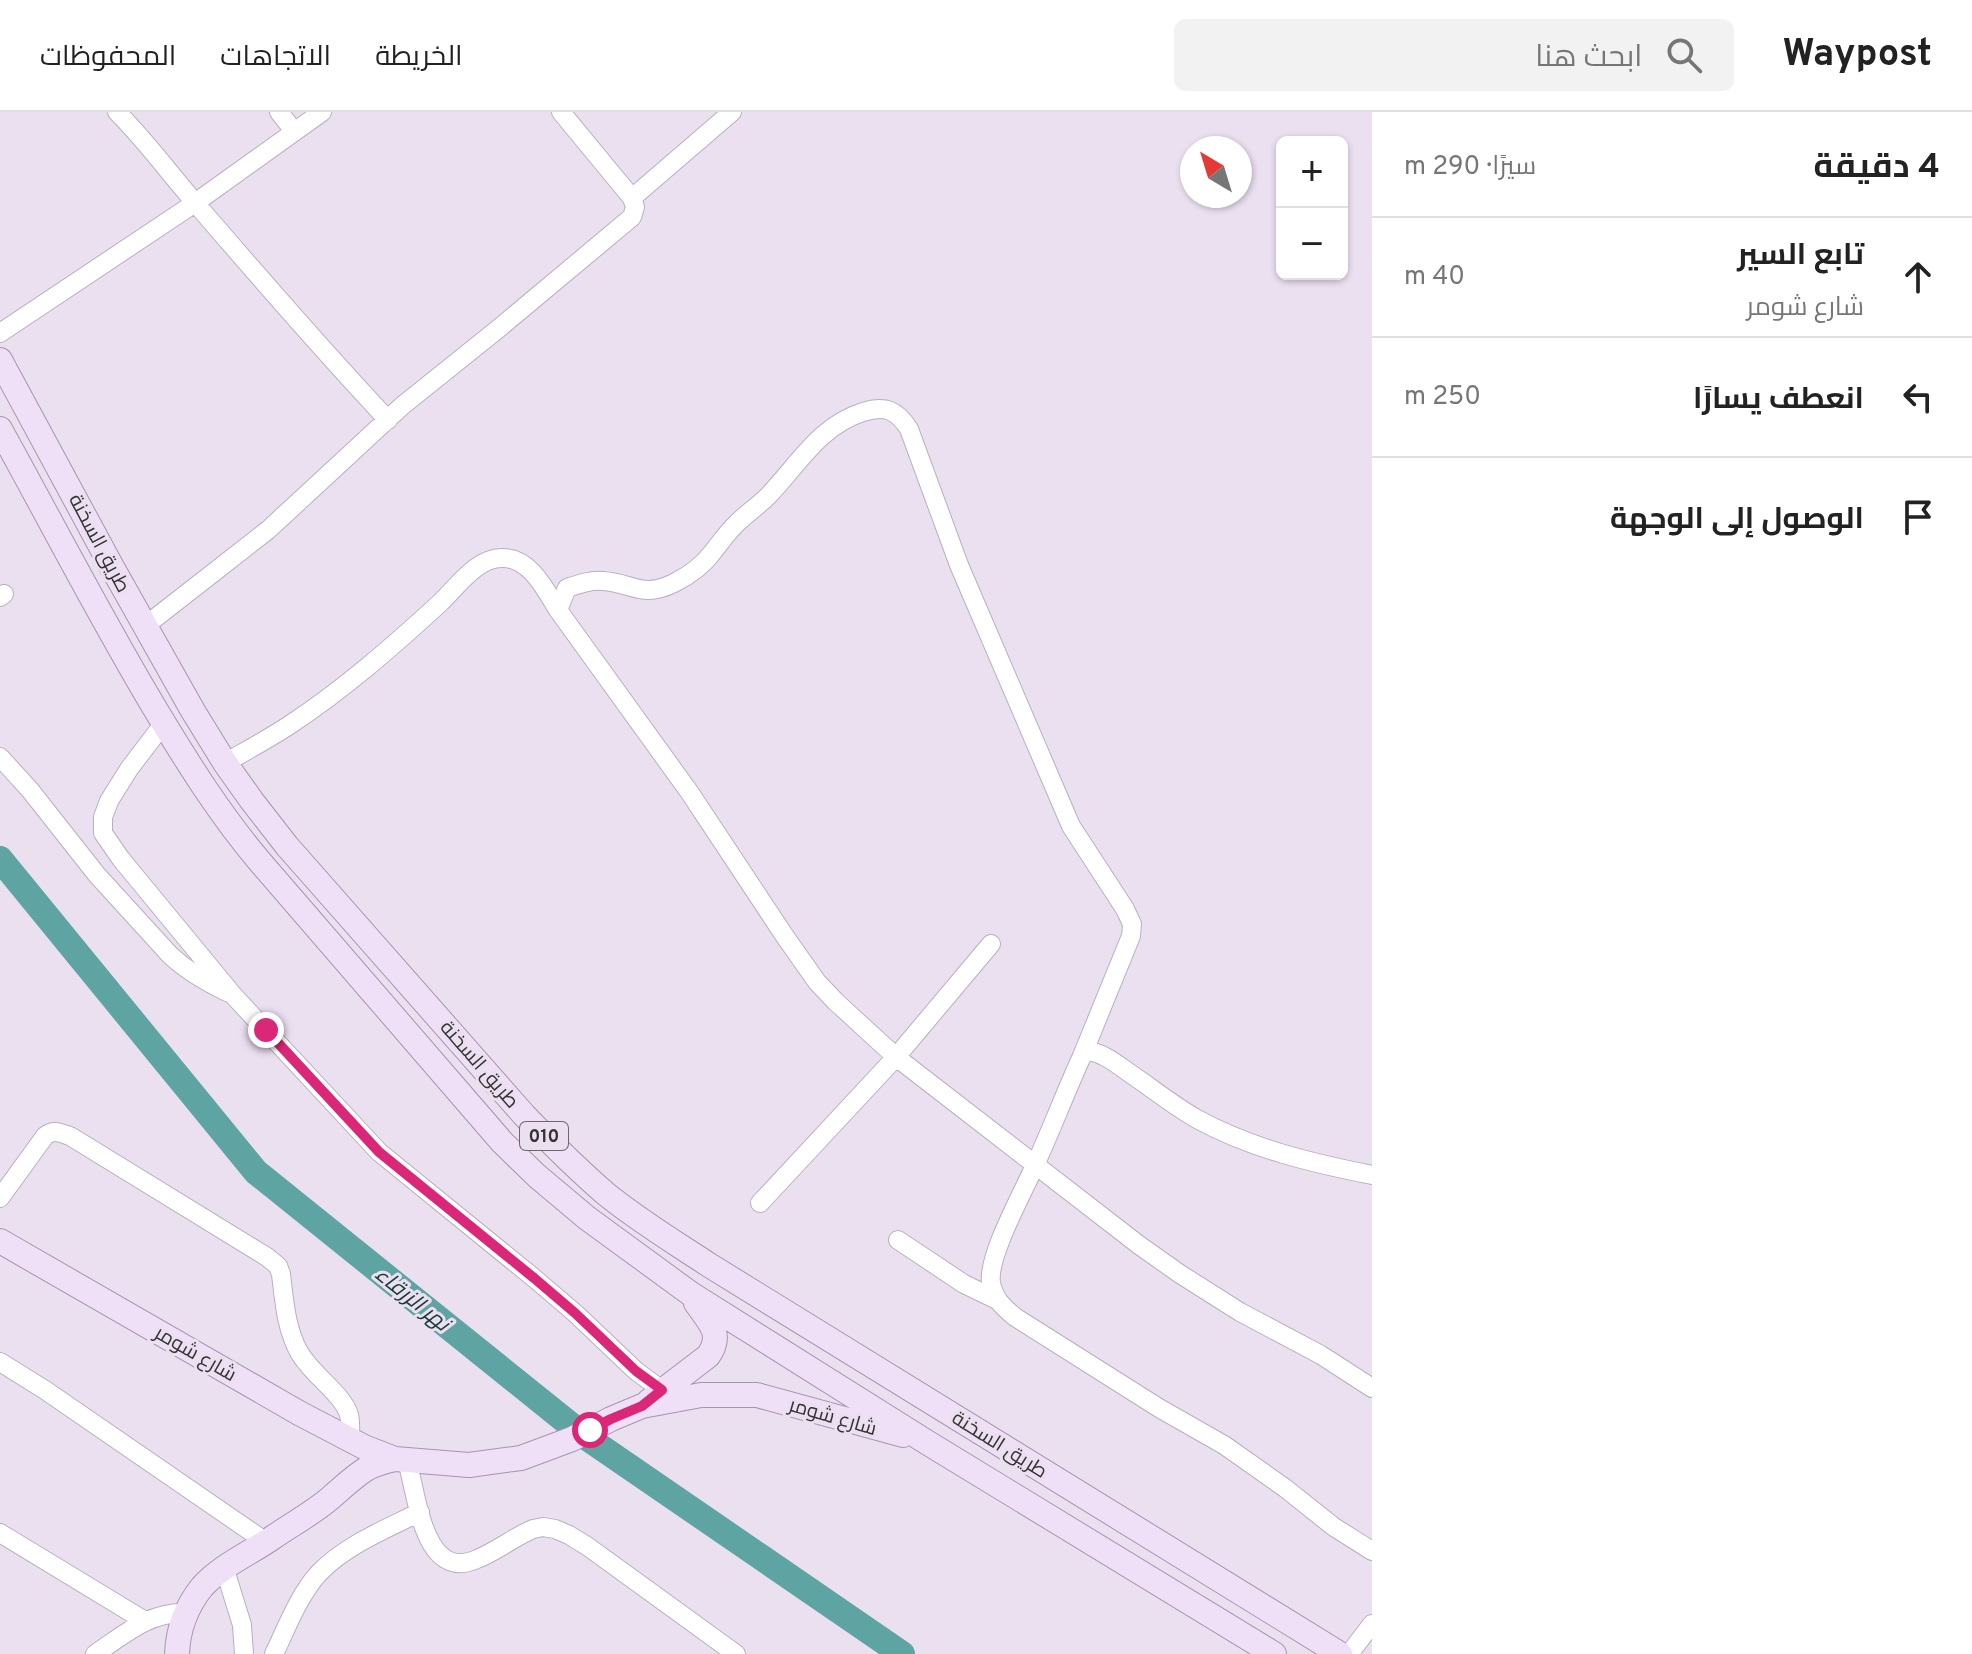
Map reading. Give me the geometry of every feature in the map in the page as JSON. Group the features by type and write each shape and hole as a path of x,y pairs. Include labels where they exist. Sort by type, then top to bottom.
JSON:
{"main road":[{"name":"طريق السخنة","path":"0,360 145,626 225,763 287,846 555,1148 606,1194 656,1231 1340,1654"},
{"name":"طريق السخنة","path":"0,429 113,638 190,766 237,835 460,1095 537,1176 587,1218 691,1294 1274,1654"},
{"path":"460,1095 486,1071"},
{"name":"شارع شومر","path":"0,1241 340,1435 402,1464"},
{"name":"شارع شومر","path":"642,1406 708,1356 714,1347 714,1329 691,1294"},
{"name":"شارع شومر","path":"177,1654 185,1613 205,1584 224,1567 266,1542 368,1468 382,1462 469,1465 521,1458 572,1439 642,1406 701,1395 757,1395 928,1443"},
{"path":"335,1493 345,1471 340,1435"}],"street":[{"path":"117,112 388,420"},
{"path":"279,112 294,131"},
{"path":"0,333 195,203 322,112"},
{"path":"145,626 268,530 402,406 632,217 635,207 632,198 561,112"},
{"path":"632,198 732,112"},
{"path":"558,610 567,588 582,583 604,581 650,591 679,580 710,556 725,536 766,498 807,450 828,430 852,415 871,409 885,409 900,416 909,429 959,565 1071,826 1132,924 1131,936 1082,1056 996,1251 991,1282 997,1300"},
{"path":"225,763 289,725 341,687 396,644 473,570 496,558 506,557 523,563 541,583 690,793 817,982 836,1002 896,1057 1103,1219 1240,1312 1321,1355 1372,1388"},
{"path":"164,723 129,769 103,817 103,833 121,859 233,995 379,1152 524,1269 636,1371 662,1390"},
{"path":"0,757 97,875 170,955 199,978 233,995"},
{"path":"760,1203 896,1057 991,944"},
{"path":"1082,1056 1088,1051 1096,1052 1197,1119 1245,1140 1321,1165 1372,1175"},
{"path":"0,1198 45,1136 55,1131 70,1136 267,1257 278,1266 281,1274 288,1323 299,1353 349,1412 351,1422 340,1435"},
{"path":"898,1240 964,1284 997,1300 1015,1317 1052,1342 1224,1445 1334,1527 1372,1551"},
{"path":"0,1362 266,1542"},
{"path":"402,1464 428,1538 436,1551 450,1563 459,1565 480,1558 533,1529 555,1529 607,1559 736,1654"},
{"path":"274,1654 296,1609 319,1573 357,1545 420,1512"},
{"path":"0,1533 145,1621"},
{"path":"224,1567 242,1625 244,1654"},
{"path":"95,1654 145,1621 171,1612 185,1613"},
{"path":"1349,1654 1372,1624"}],"waterway":[{"name":"نهر الزرقاء","path":"0,859 256,1172 583,1435 902,1654"}],"route":[{"path":"266,1030 393,1165 534,1278 636,1371 662,1390 642,1406 590,1430"}]}
